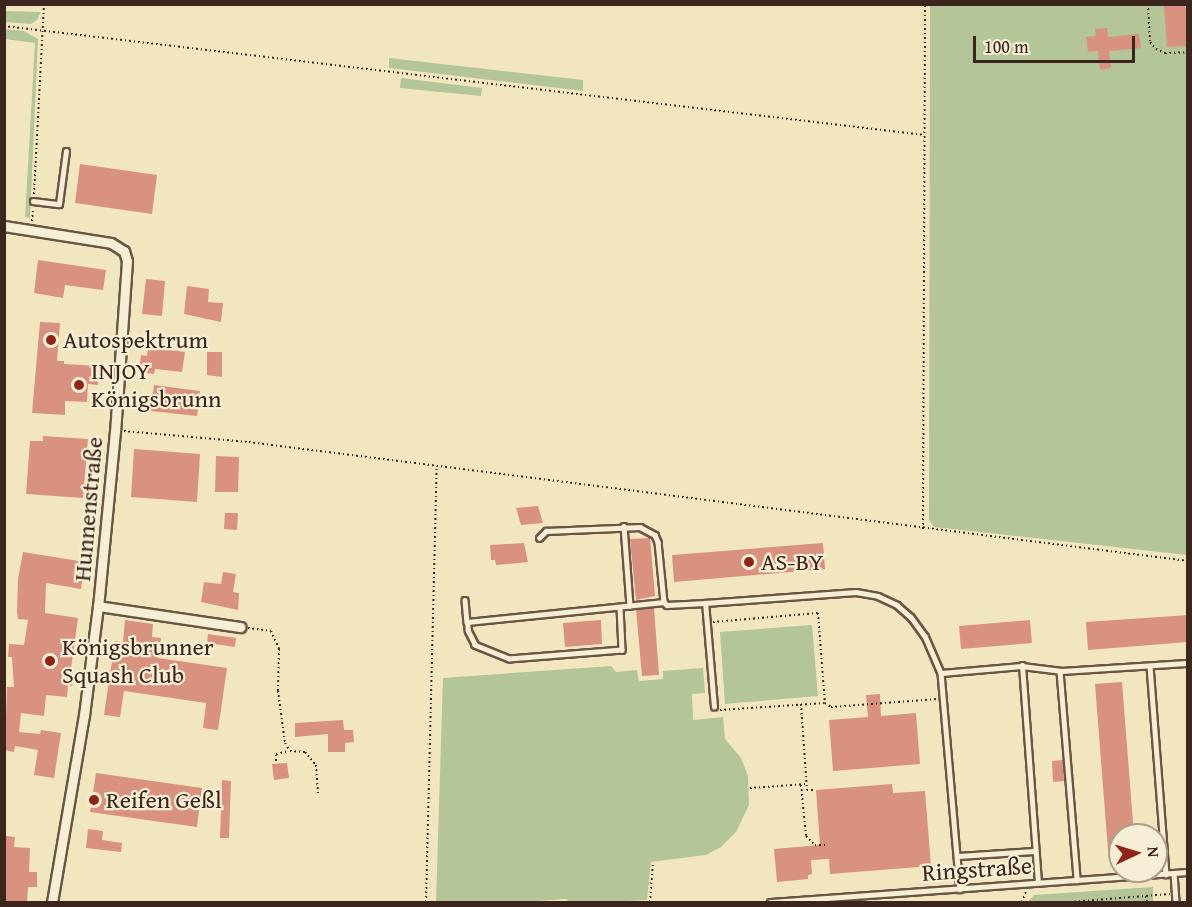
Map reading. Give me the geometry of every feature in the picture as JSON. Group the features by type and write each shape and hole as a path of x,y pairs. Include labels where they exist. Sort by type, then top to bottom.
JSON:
{"street":[{"name":"Hunnenstraße","path":"4,226 111,243 125,254 126,270 115,430 98,606 84,715 52,903"},
{"name":"Hunnenstraße","path":"98,606 240,627"}],"lane":[{"path":"33,201 59,204 66,151"},
{"path":"624,526 630,606"},
{"path":"539,538 546,531 640,527 655,535 664,603"},
{"path":"620,587 628,586"},
{"path":"467,622 664,603 667,605 705,603 856,592 878,596 897,605 911,617 925,636 941,673 960,889"},
{"path":"465,600 470,638 475,645 509,659 622,650 620,607"},
{"path":"705,603 717,708"},
{"path":"941,673 1022,666 1060,671 1188,663"},
{"path":"1022,666 1038,883"},
{"path":"1150,666 1162,823"},
{"path":"1060,671 1077,880"},
{"path":"957,856 1035,851"},
{"name":"Ringstraße","path":"1168,874 1188,872"},
{"path":"1174,873 1176,903"},
{"name":"Ringstraße","path":"770,903 831,896 1108,878"}],"path":[{"path":"32,230 44,4"},
{"path":"923,529 925,4"},
{"path":"1148,4 1150,42 1156,49 1165,53 1188,52"},
{"path":"4,26 925,135"},
{"path":"115,430 249,442 1188,561"},
{"path":"426,903 437,467"},
{"path":"713,633 712,622 818,613 825,703"},
{"path":"240,627 271,631 279,649 280,716 285,743 290,751"},
{"path":"717,708 825,703 831,707 944,698"},
{"path":"801,704 806,784 807,790 813,790"},
{"path":"276,761 276,754 290,751 304,752 316,765 318,796"},
{"path":"750,788 806,784"},
{"path":"801,785 806,836 815,845 825,845"},
{"path":"650,903 653,862"},
{"path":"1071,903 1175,893"},
{"path":"1146,896 1147,903"}],"green space":[{"path":"930,5 1187,5 1187,555 934,527 929,520"},
{"path":"5,11 41,12 37,20 31,24 5,22"},
{"path":"4,29 24,31 38,39 30,218 25,217 35,43 5,39"},
{"path":"389,58 583,80 583,91 389,68"},
{"path":"401,78 482,88 481,96 400,88"},
{"path":"812,625 818,696 725,704 720,632"},
{"path":"611,666 616,672 637,670 639,681 663,679 663,671 703,668 705,693 692,694 693,720 723,717 725,739 741,758 748,776 749,805 736,832 721,847 706,855 651,862 647,900 436,902 443,678"},
{"path":"1153,887 1153,902 1028,902 1034,895"}],"building":[{"path":"1164,4 1186,4 1188,46 1167,47"},
{"path":"1107,28 1108,37 1139,34 1141,48 1109,51 1111,68 1100,70 1098,51 1088,52 1086,37 1096,36 1095,29"},
{"path":"80,164 157,175 152,214 75,203"},
{"path":"38,260 106,270 103,290 65,285 63,298 34,293"},
{"path":"146,279 165,281 162,316 142,314"},
{"path":"187,286 209,289 208,302 223,303 221,322 184,314"},
{"path":"40,322 60,323 57,361 64,361 64,364 98,366 98,385 88,384 87,402 65,401 65,415 32,413"},
{"path":"148,347 185,352 182,372 155,369 154,374 139,372 141,355 147,356"},
{"path":"207,352 222,352 222,377 207,375"},
{"path":"154,385 200,391 197,416 151,411"},
{"path":"43,436 88,439 83,498 26,494 30,441 43,441"},
{"path":"134,449 200,454 197,502 131,497"},
{"path":"216,456 239,457 238,492 215,492"},
{"path":"538,506 543,523 521,525 516,508"},
{"path":"225,513 238,513 237,530 224,529"},
{"path":"650,538 655,596 636,600 630,539"},
{"path":"524,543 528,562 496,565 495,560 491,560 490,545"},
{"name":"AS-BY","path":"823,543 825,569 674,582 672,555"},
{"path":"23,552 85,562 81,589 46,583 45,613 78,618 70,675 74,676 72,686 68,685 67,697 46,695 44,716 21,713 19,732 40,734 41,730 61,733 54,778 34,775 38,750 15,746 14,752 5,750 7,687 14,687 12,657 8,657 9,644 24,645 28,620 18,619 17,612 18,579"},
{"path":"223,572 236,574 233,592 239,593 238,610 201,602 204,582 221,584"},
{"path":"654,608 659,675 642,676 636,609"},
{"path":"1188,615 1188,642 1088,650 1086,622"},
{"path":"125,620 153,624 152,637 161,638 158,658 227,668 218,730 203,728 206,703 124,691 120,717 104,715 115,641 123,642"},
{"path":"601,620 602,644 565,647 563,623"},
{"path":"1030,620 1032,643 961,649 959,626"},
{"path":"208,634 236,638 235,647 207,643"},
{"path":"1122,682 1133,823 1108,823 1108,850 1095,684"},
{"path":"880,694 881,716 916,713 920,764 833,771 829,720 868,717 866,695"},
{"path":"343,720 344,730 353,730 354,742 345,743 345,752 328,752 328,734 295,737 295,723"},
{"path":"1063,760 1064,781 1053,782 1052,761"},
{"path":"287,763 289,778 274,780 272,764"},
{"path":"96,773 202,788 197,827 90,812"},
{"path":"222,780 231,781 229,838 220,838"},
{"path":"892,784 893,793 925,791 931,866 830,874 829,859 811,860 812,874 808,875 808,879 777,882 774,849 820,845 816,790"},
{"path":"88,829 103,831 102,840 122,843 121,852 86,848"},
{"path":"6,836 15,837 14,847 30,848 29,872 37,872 37,887 28,887 27,903 4,903"}],"place":[{"name":"Autospektrum","path":"51,340"},
{"name":"INJOY Königsbrunn","path":"79,385"},
{"name":"AS-BY","path":"749,562"},
{"name":"Königsbrunner Squash Club","path":"50,661"},
{"name":"Reifen Geßl","path":"94,800"}]}
